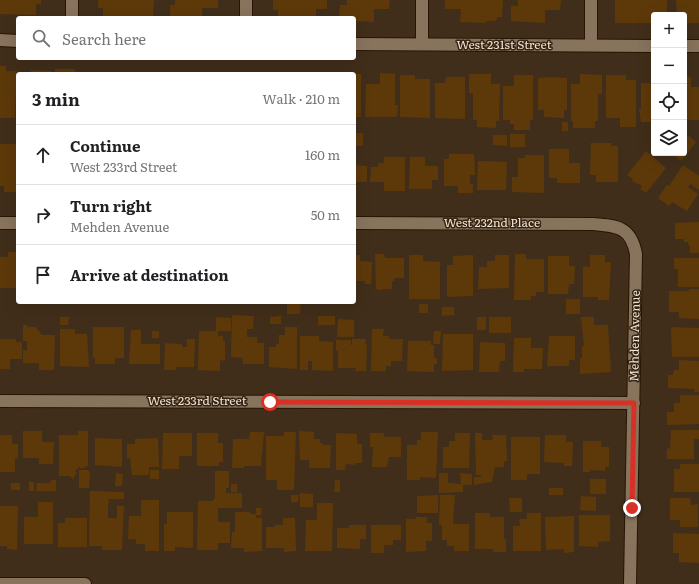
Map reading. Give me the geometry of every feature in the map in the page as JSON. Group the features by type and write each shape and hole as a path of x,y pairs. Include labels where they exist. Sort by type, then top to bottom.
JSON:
{"street":[{"path":"72,0 72,16"},
{"path":"246,0 246,16"},
{"path":"422,0 422,44"},
{"path":"591,0 591,46"},
{"path":"0,40 16,40"},
{"name":"West 231st Street","path":"356,44 651,46"},
{"path":"687,46 699,46"},
{"path":"0,223 16,223"},
{"name":"West 232nd Place","path":"356,223 593,224 611,225 628,233"},
{"name":"Mehden Avenue","path":"628,233 634,242 636,254 630,584"},
{"name":"West 233rd Street","path":"0,401 634,403"},
{"path":"0,584 85,584"}],"building":[{"path":"0,0 41,0 41,4 36,4 36,15 0,14"},
{"path":"98,0 154,0 153,16 103,16 103,8 98,8"},
{"path":"175,0 218,0 218,8 202,8 202,16 170,16 170,5 175,5"},
{"path":"273,0 327,0 327,9 316,9 316,16 278,16 278,10 273,10"},
{"path":"347,0 390,0 389,9 374,9 374,22 356,21 356,16 339,16 340,5 347,5"},
{"path":"445,0 503,0 502,17 497,17 496,21 486,21 486,23 460,22 461,9 445,9"},
{"path":"518,0 561,0 560,10 545,10 545,23 511,21 511,6 518,6"},
{"path":"615,0 667,0 667,12 651,12 651,23 615,23"},
{"path":"676,0 699,0 699,23 687,23 687,12 677,12"},
{"path":"0,66 6,66 6,71 17,71 15,118 0,118"},
{"path":"55,69 75,69 75,72 55,72"},
{"path":"31,70 51,71 51,72 31,72"},
{"path":"380,73 395,74 395,105 398,105 397,116 365,117 366,84 380,84"},
{"path":"356,74 361,74 361,117 356,117"},
{"path":"469,74 491,74 491,84 500,84 499,121 496,121 496,128 477,127 477,120 473,120 473,93 469,93"},
{"path":"580,74 602,75 602,94 598,94 598,121 595,121 595,128 573,128 573,121 571,121 571,84 580,84"},
{"path":"400,75 415,75 415,79 430,79 430,118 400,117"},
{"path":"514,75 533,75 533,120 530,120 530,130 514,130 514,124 510,124 510,120 503,120 503,86 514,86"},
{"path":"606,75 626,75 626,80 636,80 636,127 620,127 620,118 606,118"},
{"path":"687,76 691,77 691,87 699,87 699,120 687,120"},
{"path":"446,77 465,77 465,119 435,118 435,83 445,83"},
{"path":"538,78 567,78 567,110 564,110 564,118 544,117 544,110 538,110"},
{"path":"641,83 651,83 651,122 641,122 639,109 641,109"},
{"path":"562,122 568,122 568,131 562,131"},
{"path":"356,133 363,133 363,146 356,146"},
{"path":"510,134 525,134 525,147 510,147"},
{"path":"493,135 507,135 507,146 493,145"},
{"path":"688,135 696,142 687,153"},
{"path":"591,143 611,143 611,146 618,146 618,182 596,182 596,175 590,175"},
{"path":"0,144 16,144 16,192 4,192 4,186 0,186"},
{"path":"549,149 569,149 569,163 580,163 580,183 557,183 557,178 549,178"},
{"path":"646,151 666,168 646,193 640,189 642,186 632,181 633,179 627,175"},
{"path":"449,154 474,154 475,175 470,175 470,184 473,184 473,193 458,193 458,186 444,186 444,159 449,159"},
{"path":"525,155 544,155 544,193 512,192 512,177 518,177 518,158 525,158"},
{"path":"675,156 685,156 681,161"},
{"path":"384,157 405,157 405,191 384,191 384,182 370,182 371,167 378,167 378,163 384,163"},
{"path":"410,157 425,157 425,166 438,166 438,180 432,180 432,189 409,189"},
{"path":"478,161 507,162 506,190 477,190"},
{"path":"356,165 367,166 367,182 356,182"},
{"path":"683,165 699,176 699,190 690,184 688,187 698,194 687,211 672,202 669,206 658,198 667,185 669,186"},
{"path":"699,222 699,253 690,253 690,245 688,245 688,242 684,242 684,239 675,239 675,223"},
{"path":"8,252 16,252 16,288 0,288 0,257 8,257"},
{"path":"375,254 384,254 385,258 404,258 404,278 394,278 394,281 392,281 392,289 381,289 381,291 376,289"},
{"path":"515,254 526,254 526,259 544,259 544,292 536,292 536,296 531,296 531,300 514,300"},
{"path":"356,255 360,255 360,261 372,262 371,284 365,284 365,281 356,281"},
{"path":"409,255 423,255 423,261 440,262 440,299 409,299"},
{"path":"473,255 473,296 447,297 447,265 453,265 453,256"},
{"path":"495,255 509,255 509,288 478,289 479,267 487,267 487,261 495,261"},
{"path":"590,255 605,255 605,262 611,262 609,300 598,300 598,297 583,297 583,266 590,267"},
{"path":"548,256 569,256 569,266 575,266 574,284 569,284 568,294 548,294"},
{"path":"674,258 699,258 699,287 678,287 678,269 674,269"},
{"path":"689,289 699,289 699,319 679,318 679,312 669,312 669,291 689,291"},
{"path":"566,299 580,299 580,314 566,314"},
{"path":"287,304 301,304 300,314 287,314"},
{"path":"419,304 428,304 428,313 419,313"},
{"path":"442,307 454,307 454,315 442,316"},
{"path":"232,315 254,316 253,329 247,329 247,337 257,337 257,343 264,343 264,364 243,364 243,358 231,357"},
{"path":"281,316 281,324 270,324 270,317"},
{"path":"318,316 335,316 335,325 318,325"},
{"path":"60,317 69,317 68,325 60,325"},
{"path":"216,317 231,318 231,331 218,331 218,336 223,336 223,341 225,341 225,361 220,360 220,371 198,370 199,331 216,331"},
{"path":"477,317 486,317 486,330 477,330"},
{"path":"489,317 511,317 511,333 489,333"},
{"path":"581,317 594,317 594,325 608,325 611,372 580,374 580,358 582,358 582,346 584,346"},
{"path":"338,319 354,320 354,337 337,337"},
{"path":"23,325 27,325 27,327 36,327 42,335 55,335 54,370 39,370 39,363 23,363 23,350 27,350 27,341 23,341"},
{"path":"93,327 124,327 124,358 115,358 115,364 95,364 95,358 93,358"},
{"path":"285,327 297,327 297,369 269,367 269,347 276,347 276,344 279,344 279,335 285,335"},
{"path":"671,327 699,328 699,357 672,357"},
{"path":"60,329 75,329 75,334 87,334 89,367 60,366"},
{"path":"372,329 384,329 383,336 389,336 389,339 403,339 402,361 391,361 391,366 386,366 386,371 371,371"},
{"path":"131,330 141,330 141,344 160,344 160,364 129,364"},
{"path":"152,331 159,331 159,338 152,338"},
{"path":"434,331 441,331 440,344 433,344"},
{"path":"443,334 473,334 473,370 442,371"},
{"path":"300,336 319,336 319,341 333,342 333,371 312,370 312,361 308,361 308,370 300,370"},
{"path":"549,336 575,336 575,360 569,360 569,366 547,366"},
{"path":"514,338 531,338 531,348 543,348 542,369 524,369 524,372 513,372"},
{"path":"0,339 16,339 16,342 22,342 22,359 10,359 10,369 0,369"},
{"path":"187,339 195,339 194,367 176,367 176,370 164,370 165,343 182,344 182,347 187,347"},
{"path":"352,339 366,339 366,371 355,371 356,368 338,368 338,351 336,350 336,340 351,340 352,345"},
{"path":"408,341 431,341 431,345 434,345 434,358 437,358 437,364 434,364 434,372 407,371"},
{"path":"480,342 505,343 505,361 500,361 499,372 479,372"},
{"path":"679,360 699,361 699,392 694,392 694,389 668,388 668,375 673,375 674,370 679,370"},
{"path":"680,395 699,395 699,424 667,425 667,412 674,412 674,403 680,403"},
{"path":"671,430 699,430 699,439 694,439 694,459 667,459 667,448 670,449"},
{"path":"23,431 42,431 42,442 54,442 53,464 39,464 39,458 23,458"},
{"path":"78,431 88,431 88,466 85,466 85,468 80,468 80,466 75,471 77,473 73,479 69,476 59,476 59,435 78,435"},
{"path":"299,431 314,432 314,439 320,439 320,443 323,443 323,445 331,445 330,468 309,468 309,460 300,460"},
{"path":"250,432 264,432 261,466 232,468 233,439 249,439"},
{"path":"284,432 296,432 294,490 277,490 277,480 266,480 266,436 284,436"},
{"path":"421,432 438,432 436,478 420,477 420,480 407,480 407,445 417,445 417,440 421,440"},
{"path":"163,433 192,433 192,456 179,456 179,469 162,469"},
{"path":"197,433 218,433 218,443 223,443 223,462 219,462 219,466 197,466"},
{"path":"336,433 357,434 357,444 362,444 362,463 355,463 355,465 346,464 345,470 336,470"},
{"path":"370,433 384,433 384,437 401,437 401,457 389,457 387,467 372,467 373,447 370,447"},
{"path":"455,433 470,433 469,468 443,468 443,447 449,447 449,441 455,441"},
{"path":"475,433 482,433 482,440 493,440 492,435 506,435 507,461 504,461 504,467 495,467 492,482 474,485 474,477 481,477 481,475 476,475"},
{"path":"0,435 12,435 12,444 18,444 18,459 15,458 15,472 0,472"},
{"path":"545,435 566,435 566,442 573,442 572,466 564,466 564,463 544,462"},
{"path":"511,437 540,437 540,474 527,474 527,480 511,480"},
{"path":"95,438 122,439 122,467 95,465"},
{"path":"158,438 159,467 149,467 149,475 132,475 130,458 127,458 127,444 135,444 135,439"},
{"path":"583,441 601,441 601,447 609,447 609,467 605,467 605,471 590,470 590,472 583,472"},
{"path":"680,464 699,464 699,492 674,492 674,469 680,469"},
{"path":"79,470 89,470 89,488 79,488"},
{"path":"150,470 159,470 159,479 150,479"},
{"path":"215,471 229,471 229,488 226,488 226,493 230,493 230,508 218,508 218,522 230,522 230,543 218,543 218,550 197,550 198,501 213,501 215,497"},
{"path":"116,473 123,474 122,486 115,486"},
{"path":"439,473 448,473 448,483 461,484 460,473 472,474 472,485 463,485 463,492 439,493"},
{"path":"590,479 606,479 606,494 590,494"},
{"path":"52,480 56,480 56,491 36,491 37,483 49,483"},
{"path":"335,480 340,480 340,492 334,492"},
{"path":"29,482 34,482 34,491 29,491"},
{"path":"11,483 20,483 20,490 11,490"},
{"path":"231,484 237,484 237,492 231,492"},
{"path":"549,488 563,488 563,495 549,495"},
{"path":"90,491 124,492 124,499 109,499 108,508 108,518 117,518 117,506 124,506 122,550 102,550 102,546 89,546"},
{"path":"230,493 242,493 242,508 230,508"},
{"path":"300,493 313,494 313,507 300,507"},
{"path":"291,495 299,495 298,502 291,502"},
{"path":"438,495 438,513 417,513 417,496"},
{"path":"440,495 455,495 453,524 469,524 469,551 454,551 454,546 447,546 447,540 442,540 442,525 439,525"},
{"path":"581,496 596,497 596,511 580,510"},
{"path":"509,498 522,498 522,512 510,512"},
{"path":"670,498 690,498 691,505 698,504 698,527 680,527 680,520 670,520"},
{"path":"141,500 159,500 159,551 145,551 145,544 136,544 136,539 128,539 129,516 141,516"},
{"path":"38,502 53,502 53,544 24,544 24,517 38,517"},
{"path":"317,503 333,503 332,551 305,551 306,520 317,520"},
{"path":"0,506 18,506 17,550 7,549 7,546 0,546"},
{"path":"256,508 262,508 261,515 256,515 256,518 262,518 262,551 244,552 244,548 231,548 232,532 235,532 235,512 250,512 250,514 256,514"},
{"path":"167,512 193,512 193,548 175,547 175,551 164,551 164,524 167,524"},
{"path":"475,513 490,513 490,517 504,517 504,539 506,539 506,552 493,552 493,549 475,549"},
{"path":"527,513 541,513 541,551 513,551 513,526 520,526 519,519 527,519"},
{"path":"579,515 610,515 610,541 598,542 598,547 579,546"},
{"path":"574,516 574,552 564,553 564,549 546,550 545,517"},
{"path":"416,517 427,517 427,523 432,523 432,541 426,541 426,551 406,552 406,519 416,519"},
{"path":"65,518 87,518 87,547 58,547 58,523 65,523"},
{"path":"283,518 295,518 296,551 284,552 284,548 266,548 266,527 283,525"},
{"path":"349,525 366,525 366,539 360,539 360,549 337,548 337,528 349,528"},
{"path":"371,525 401,525 401,540 393,540 393,545 384,545 384,553 371,553"},
{"path":"673,533 699,534 699,563 679,562 679,553 673,553"}],"route":[{"path":"270,402 634,403 632,508"}]}
